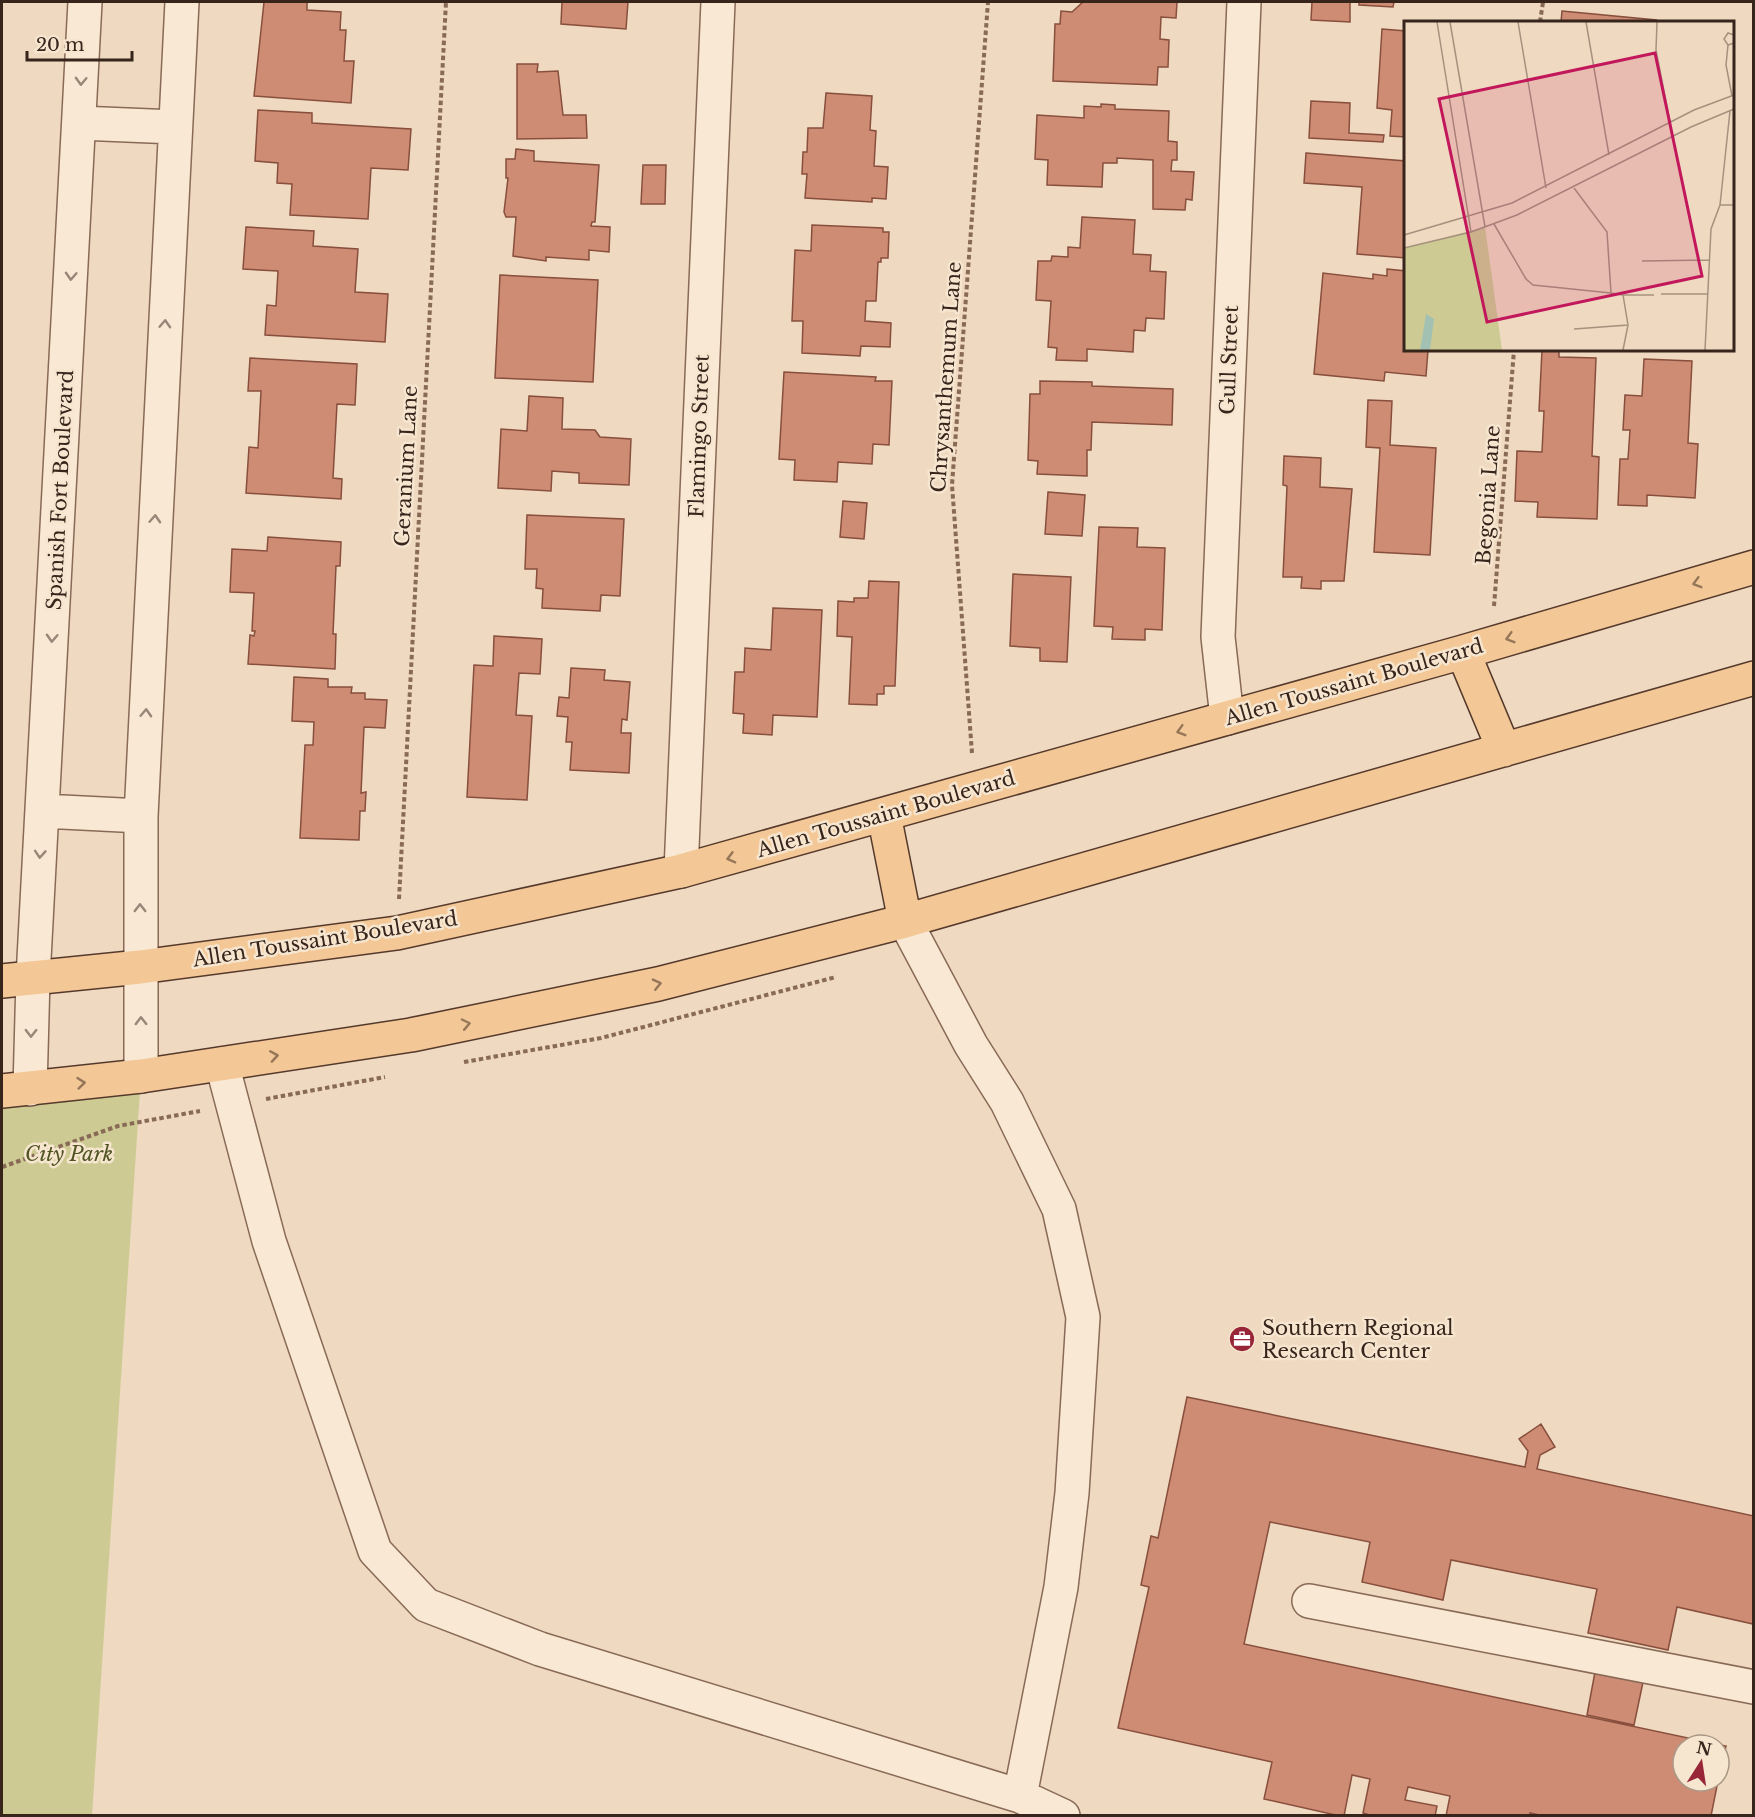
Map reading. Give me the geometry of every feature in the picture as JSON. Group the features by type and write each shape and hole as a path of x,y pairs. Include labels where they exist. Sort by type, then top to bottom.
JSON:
{"main road":[{"name":"Allen Toussaint Boulevard","path":"17,979 140,967 397,933 681,871 1477,648 1754,567"},
{"path":"1477,648 1504,750"},
{"path":"16,1090 141,1076 411,1035 658,984 905,921 1754,678"},
{"path":"884,815 905,921"}],"street":[{"name":"Spanish Fort Boulevard","path":"16,1090 17,979 43,811 85,2"},
{"path":"141,1076 141,816 182,2"},
{"name":"Flamingo Street","path":"681,871 718,2"},
{"name":"Gull Street","path":"1227,718 1218,637 1244,2"},
{"path":"79,123 176,127"},
{"path":"43,811 141,816"},
{"path":"905,921 971,1045 1007,1102 1059,1209 1083,1317 1072,1493 1061,1587 1020,1796"},
{"path":"222,1064 269,1241 375,1551 426,1605 540,1648 1020,1796 1063,1815"},
{"path":"1309,1601 1754,1687"}],"path":[{"name":"Geranium Lane","path":"397,933 446,2"},
{"name":"Chrysanthemum Lane","path":"974,790 952,485 988,2"},
{"path":"1540,21 1543,2"},
{"name":"Begonia Lane","path":"1477,648 1514,351"}],"green space":[{"name":"City Park","path":"141,1076 92,1815 2,1816 2,1091"}],"building":[{"path":"264,2 307,2 307,10 341,12 340,30 346,30 344,61 354,61 351,103 254,96"},
{"path":"562,2 628,2 626,29 561,24"},
{"path":"1083,2 1177,2 1176,18 1161,17 1160,39 1169,40 1168,67 1158,67 1157,85 1053,81 1055,24 1060,24 1061,11 1072,12"},
{"path":"1312,2 1350,2 1350,22 1311,20"},
{"path":"1359,2 1394,2 1393,7 1359,5"},
{"path":"1562,11 1656,20 1656,21 1561,21"},
{"path":"1382,29 1404,31 1404,137 1390,136 1392,110 1377,108"},
{"path":"517,64 538,64 537,72 558,71 563,115 586,115 587,138 517,139"},
{"path":"826,93 872,96 870,130 876,131 874,166 888,167 886,199 872,198 872,202 805,198 807,174 802,174 803,152 807,152 808,128 823,128"},
{"path":"1311,101 1350,103 1349,133 1384,135 1383,142 1309,138"},
{"path":"1101,104 1115,105 1115,109 1169,111 1168,141 1177,142 1177,160 1172,160 1171,171 1194,172 1192,200 1186,199 1185,210 1153,209 1153,160 1117,158 1117,163 1103,163 1102,187 1047,185 1048,160 1035,159 1037,115 1084,118 1084,106 1101,107"},
{"path":"258,110 312,113 312,123 411,129 408,170 371,168 368,219 290,215 292,184 277,183 278,163 255,161"},
{"path":"516,149 534,151 534,161 599,165 595,222 592,222 591,226 610,227 609,252 589,250 589,260 546,257 546,261 513,256 516,217 506,217 504,212 508,178 506,178 506,159 515,159"},
{"path":"1306,153 1404,161 1404,258 1357,254 1362,187 1304,183"},
{"path":"643,165 666,165 665,204 641,204"},
{"path":"1082,217 1135,220 1133,254 1151,255 1150,271 1166,272 1164,319 1146,318 1145,331 1134,330 1133,352 1087,349 1087,361 1056,360 1057,348 1048,347 1051,301 1036,300 1038,261 1051,261 1052,256 1068,257 1068,247 1080,248"},
{"path":"812,225 883,228 883,232 889,232 888,258 881,258 881,262 878,262 876,301 866,301 865,321 891,323 890,347 861,346 860,356 802,353 803,321 792,321 795,250 811,251"},
{"path":"246,227 314,231 313,246 358,249 355,292 388,294 385,342 265,335 267,305 276,306 278,271 243,269"},
{"path":"1387,269 1404,271 1404,351 1428,351 1426,376 1385,372 1384,381 1314,374 1323,273 1373,279 1373,274 1387,276"},
{"path":"500,275 598,280 593,382 495,378"},
{"path":"1542,351 1559,351 1559,357 1596,358 1592,456 1599,457 1597,519 1537,517 1538,502 1515,501 1517,451 1542,452 1544,411 1539,411"},
{"path":"250,358 357,364 355,405 337,404 333,478 342,479 341,499 246,493 249,447 258,448 261,391 248,391"},
{"path":"1644,359 1692,361 1688,443 1698,444 1695,498 1647,495 1647,506 1618,505 1620,459 1628,459 1630,430 1623,430 1625,395 1642,396"},
{"path":"784,372 876,377 875,381 892,381 889,445 873,444 872,464 838,462 837,482 794,480 795,460 779,459"},
{"path":"1040,381 1092,382 1092,386 1173,389 1172,425 1092,422 1091,450 1087,450 1087,476 1037,474 1038,461 1028,460 1030,394 1040,394"},
{"path":"529,396 563,398 562,429 595,430 600,437 631,439 629,485 579,483 579,473 552,471 551,491 498,488 501,429 527,431"},
{"path":"1368,400 1392,401 1390,445 1436,448 1430,555 1374,552 1380,448 1366,447"},
{"path":"1284,456 1321,458 1320,487 1352,489 1344,581 1321,581 1321,589 1301,588 1302,577 1283,577 1287,486 1283,485"},
{"path":"1048,492 1085,495 1082,536 1045,534"},
{"path":"843,501 867,503 864,539 840,537"},
{"path":"527,515 624,519 620,596 601,595 600,611 542,608 543,589 536,588 537,569 525,569"},
{"path":"1099,527 1138,528 1137,547 1165,548 1162,630 1145,629 1145,640 1112,639 1113,627 1094,626"},
{"path":"268,537 341,542 340,566 336,566 333,634 336,634 335,669 248,664 250,635 254,636 255,631 252,631 254,593 230,592 232,549 267,551"},
{"path":"1013,574 1071,577 1067,662 1040,661 1040,648 1010,646"},
{"path":"869,581 899,582 895,686 884,686 884,694 877,694 877,705 849,704 852,637 837,636 838,601 854,602 854,598 868,598"},
{"path":"773,608 822,610 817,717 773,715 772,735 743,733 744,714 733,713 735,672 744,672 745,648 771,650"},
{"path":"494,636 542,639 540,674 519,673 516,715 532,716 527,800 467,797 474,665 493,666"},
{"path":"571,668 605,670 604,680 630,682 627,720 622,719 621,733 631,733 629,773 570,770 572,742 566,742 568,717 557,716 559,697 569,698"},
{"path":"294,677 328,679 328,687 352,687 351,693 365,693 365,699 387,700 385,728 364,727 361,793 366,792 365,811 360,811 359,840 300,838 305,745 313,745 314,722 292,721"},
{"path":"1187,1397 1525,1467 1528,1451 1519,1439 1541,1424 1555,1447 1540,1455 1537,1469 1754,1516 1753,1624 1677,1607 1668,1650 1588,1633 1597,1589 1451,1560 1443,1600 1362,1582 1370,1542 1270,1522 1244,1644 1671,1734 1671,1793 1716,1793 1711,1816 1544,1816 1530,1813 1530,1816 1446,1816 1450,1796 1408,1787 1405,1800 1437,1806 1435,1816 1373,1816 1363,1813 1370,1779 1352,1775 1344,1816 1340,1816 1264,1799 1272,1762 1118,1728 1149,1587 1141,1585 1151,1536 1158,1538"},
{"path":"1595,1672 1643,1682 1634,1725 1587,1715"}],"place":[{"name":"Southern Regional Research Center","path":"1242,1339"}]}
